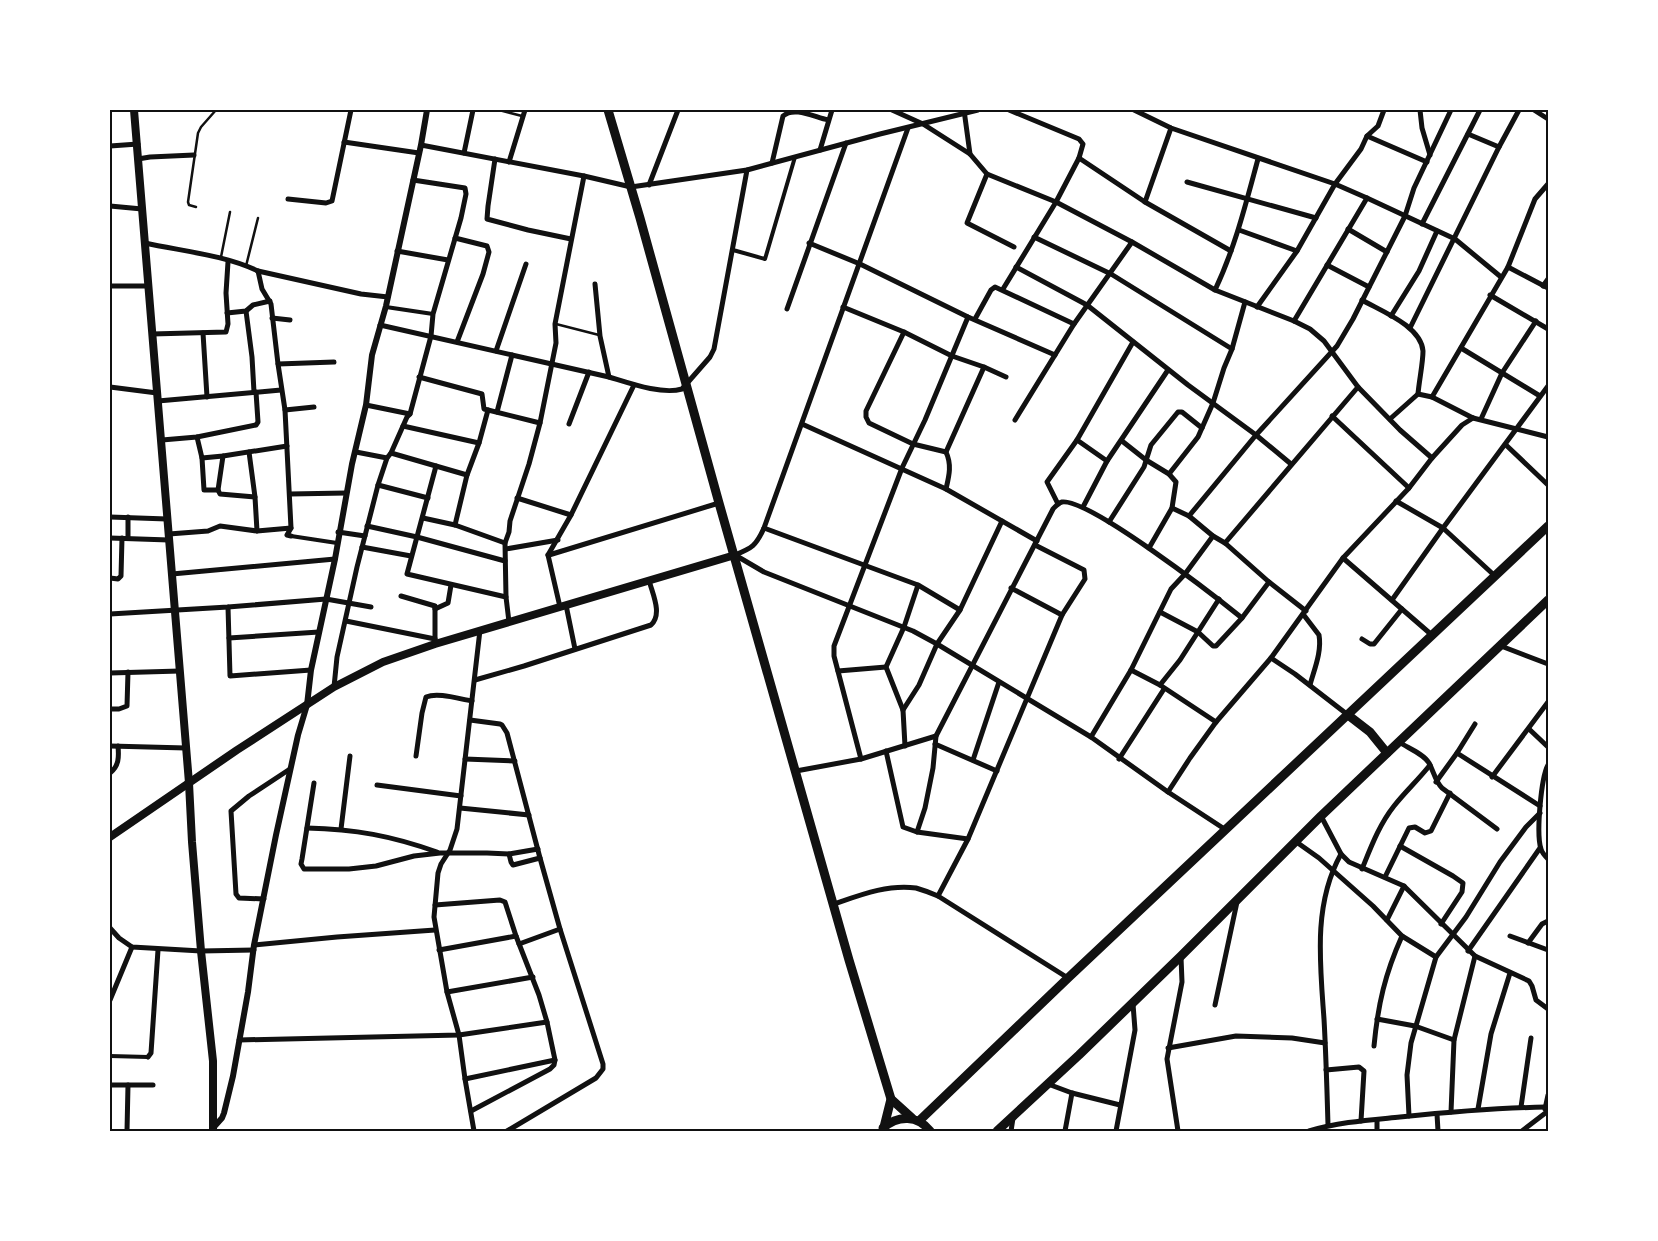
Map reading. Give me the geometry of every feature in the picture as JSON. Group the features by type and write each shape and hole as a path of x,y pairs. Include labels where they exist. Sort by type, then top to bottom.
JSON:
{"main road":[{"path":"134,110 162,440 201,952 213,1061 213,1130"},
{"path":"608,110 891,1099 883,1129"},
{"path":"915,1120 1433,636 1548,526"},
{"path":"110,837 334,687 384,662 435,641 509,622 735,555"},
{"path":"997,1131 1013,1118 1181,956 1295,841 1548,600"},
{"path":"1348,715 1370,732 1387,753"},
{"path":"891,1099 930,1131"},
{"path":"883,1129 892,1121 902,1118 915,1120"}],"street":[{"path":"288,199 327,204 332,202 351,110"},
{"path":"213,1130 224,1113 239,1040 254,948 290,769 306,705 335,559 338,532 366,405 370,367 388,297 427,110"},
{"path":"649,185 678,110"},
{"path":"820,150 832,110"},
{"path":"892,110 924,124 970,154 987,174 1056,202 1132,242 1214,290 1294,321 1318,336 1358,387 1432,458"},
{"path":"421,145 584,176 631,187 747,170 978,110"},
{"path":"1003,289 1056,202 1079,158 1083,144 1079,139 1009,110"},
{"path":"1134,110 1171,128 1335,184 1367,198 1455,239 1501,276"},
{"path":"1257,307 1296,251 1335,184 1361,149 1367,136 1378,126 1384,110"},
{"path":"1420,110 1422,128 1430,155"},
{"path":"1189,516 1256,435 1332,352 1353,320 1406,216 1414,188 1451,110"},
{"path":"1422,224 1480,110"},
{"path":"1410,328 1519,110"},
{"path":"1534,110 1548,119"},
{"path":"464,153 473,111"},
{"path":"772,163 785,114 794,111 828,120"},
{"path":"965,112 970,154"},
{"path":"509,162 525,113"},
{"path":"735,555 756,544 764,528 908,128"},
{"path":"1145,202 1171,128"},
{"path":"1468,134 1499,147"},
{"path":"1367,136 1427,162"},
{"path":"344,142 419,153"},
{"path":"787,309 846,143"},
{"path":"110,146 138,144"},
{"path":"138,159 194,155"},
{"path":"733,250 765,259 795,156"},
{"path":"1079,158 1145,202 1231,251"},
{"path":"495,159 487,218 571,239"},
{"path":"1214,290 1224,270 1239,230 1258,159"},
{"path":"380,325 589,372 634,385 676,391 686,386 710,357 714,349 747,170"},
{"path":"987,174 968,223 1014,247"},
{"path":"509,622 506,597 505,546 517,498 529,464 540,423 553,364 556,343 555,324 584,176"},
{"path":"334,687 338,656 364,536 387,458 410,414 431,336 433,314 461,218 466,191 465,188 413,180"},
{"path":"1187,182 1316,218"},
{"path":"1432,397 1501,276 1508,267 1530,208 1548,184"},
{"path":"1294,321 1367,198"},
{"path":"110,206 142,209"},
{"path":"1348,229 1387,252"},
{"path":"1239,230 1296,251"},
{"path":"1391,316 1419,271 1437,232"},
{"path":"1034,237 1111,274 1232,349"},
{"path":"455,238 487,246 489,252 483,274 457,342"},
{"path":"1015,420 1074,324 1132,242"},
{"path":"145,243 220,258 258,272 361,294 388,297"},
{"path":"809,243 860,264 968,317 1055,354"},
{"path":"398,251 448,260"},
{"path":"152,334 203,333 226,330 228,262"},
{"path":"496,351 526,264"},
{"path":"1327,265 1369,287"},
{"path":"1016,267 1087,305 1291,464"},
{"path":"1508,267 1545,287 1548,279"},
{"path":"258,272 262,289 270,301 285,410 291,528 287,535 337,543"},
{"path":"595,284 600,336 609,377"},
{"path":"110,286 148,286"},
{"path":"975,319 993,288 1003,289 1074,324"},
{"path":"1490,295 1548,329"},
{"path":"1362,300 1410,328 1417,335 1423,348 1418,394 1390,419"},
{"path":"227,313 246,312 253,306 270,301"},
{"path":"1169,474 1198,437 1213,403 1232,349 1244,302"},
{"path":"386,306 433,314"},
{"path":"843,307 1006,378"},
{"path":"162,440 197,437 258,424 246,312"},
{"path":"861,759 834,656 834,646 902,468 925,420 968,317"},
{"path":"272,318 290,320"},
{"path":"1481,419 1502,373 1536,321"},
{"path":"904,332 866,414 869,423 913,444 946,452"},
{"path":"203,333 207,397"},
{"path":"1058,504 1046,482 1077,440 1133,342"},
{"path":"1461,348 1540,396"},
{"path":"497,412 512,355"},
{"path":"278,364 334,362"},
{"path":"946,489 950,467 946,452 984,367"},
{"path":"1083,507 1107,461 1168,370"},
{"path":"569,424 589,372"},
{"path":"420,377 482,394 483,409 540,423"},
{"path":"548,555 571,515 634,385"},
{"path":"1392,600 1548,386"},
{"path":"110,387 158,397 207,397 281,390"},
{"path":"1225,543 1358,387"},
{"path":"1418,394 1432,397 1473,418 1548,437"},
{"path":"366,405 410,414"},
{"path":"285,410 314,407"},
{"path":"455,525 467,475 479,443 488,410"},
{"path":"1109,522 1144,467 1151,445 1178,412 1182,412 1202,428"},
{"path":"1332,416 1409,488"},
{"path":"1168,792 1216,722 1271,658 1343,558 1409,488 1432,458 1462,425 1473,418"},
{"path":"802,424 946,489 1084,570 1085,573 1084,582 1062,614 968,840 938,896"},
{"path":"403,426 479,443"},
{"path":"197,437 202,458 204,490 218,490 221,494 255,497"},
{"path":"1077,440 1107,461"},
{"path":"1122,441 1146,460 1169,474 1176,482 1172,508 1149,548"},
{"path":"1506,445 1548,485"},
{"path":"202,458 287,446"},
{"path":"249,452 257,530"},
{"path":"356,452 387,458"},
{"path":"391,453 467,475"},
{"path":"218,490 223,456"},
{"path":"436,466 407,574 506,597"},
{"path":"378,485 428,498"},
{"path":"290,494 346,493"},
{"path":"517,498 571,515"},
{"path":"1396,501 1443,528 1494,576"},
{"path":"918,832 933,768 936,736 1053,509 1058,504 1068,502 1083,507 1109,522 1149,548 1242,618"},
{"path":"548,555 719,503"},
{"path":"1172,508 1189,516 1213,536 1225,543 1305,613 1320,640 1310,685"},
{"path":"110,516 168,519"},
{"path":"110,578 121,576 128,517"},
{"path":"423,518 455,525 505,546 558,540"},
{"path":"903,710 919,685 937,644 960,610 1002,521"},
{"path":"110,538 169,537 208,531 220,526 257,530 291,528"},
{"path":"367,526 418,537 505,561"},
{"path":"764,528 918,585 960,610"},
{"path":"338,532 364,536"},
{"path":"1091,737 1130,670 1171,589 1185,574 1213,536"},
{"path":"362,547 411,556"},
{"path":"548,555 576,649"},
{"path":"735,555 764,572 904,627 937,644 1091,737 1119,759 1226,830"},
{"path":"1343,558 1433,636"},
{"path":"172,574 335,559"},
{"path":"475,680 647,627 654,622 657,615 649,580"},
{"path":"1160,612 1198,632 1213,646 1216,646 1242,618 1270,582"},
{"path":"436,609 448,603 452,585"},
{"path":"905,746 903,710 886,667 904,627 918,585"},
{"path":"1012,588 1062,614"},
{"path":"346,621 435,641 436,609 434,605 401,596"},
{"path":"110,614 228,608 326,599 371,607"},
{"path":"1119,759 1162,687 1219,599"},
{"path":"228,608 230,676 312,670"},
{"path":"1362,639 1370,644 1374,644 1402,609"},
{"path":"474,1131 464,1080 459,1035 447,992 434,917 438,873 455,837 460,808 480,630"},
{"path":"229,638 319,632"},
{"path":"1501,646 1548,664"},
{"path":"1271,658 1310,685 1348,715"},
{"path":"838,671 886,667"},
{"path":"1130,670 1162,687 1216,722"},
{"path":"110,709 123,709 127,706 128,672"},
{"path":"110,673 180,672"},
{"path":"972,760 999,682"},
{"path":"416,756 422,713 425,699 428,696 472,701"},
{"path":"1492,777 1548,702"},
{"path":"470,720 500,724 507,733 560,930 603,1064 603,1069 596,1078 507,1131"},
{"path":"1436,782 1475,724"},
{"path":"1529,729 1548,747"},
{"path":"796,771 861,759 936,736"},
{"path":"1399,742 1425,758 1430,765 1436,782 1497,829"},
{"path":"935,744 997,771"},
{"path":"110,746 186,748"},
{"path":"110,773 118,762 118,746"},
{"path":"886,751 903,827 918,832 968,840"},
{"path":"1457,753 1540,806"},
{"path":"341,828 350,756"},
{"path":"465,759 515,762"},
{"path":"1362,869 1386,818 1394,806 1430,765"},
{"path":"1468,951 1540,848 1540,806 1544,774 1548,765"},
{"path":"264,899 239,898 236,894 231,812 233,808 249,796 290,769"},
{"path":"314,783 302,859 302,867 304,869 340,869 380,865 414,856 440,853"},
{"path":"376,785 461,796"},
{"path":"1385,877 1410,827 1415,827 1425,834 1431,831 1450,793"},
{"path":"460,808 529,815"},
{"path":"1409,1116 1407,1075 1411,1043 1436,957 1466,917 1500,862 1526,827 1540,813"},
{"path":"1321,816 1341,854 1349,862 1404,886 1468,951 1510,973 1525,978 1531,983 1536,1000 1548,1009"},
{"path":"307,828 341,828 408,842 447,854 487,852 509,854 538,849"},
{"path":"1295,841 1319,858 1402,936 1436,957"},
{"path":"1400,846 1461,882 1464,887 1441,924"},
{"path":"1540,848 1548,858"},
{"path":"509,854 514,865 540,858"},
{"path":"1328,1125 1321,976 1321,932 1323,908 1332,871 1341,854"},
{"path":"1387,920 1404,886"},
{"path":"834,904 872,892 897,888 916,888 938,896 1068,978"},
{"path":"1215,1005 1237,899"},
{"path":"435,905 497,900 505,902 516,936 533,977 547,1022 554,1062 550,1068 470,1111"},
{"path":"1528,943 1542,924 1548,922"},
{"path":"110,928 119,938 132,947 201,952 254,948 337,937 435,930"},
{"path":"519,944 560,930"},
{"path":"439,950 516,936"},
{"path":"1374,1046 1376,1019 1384,981 1402,936"},
{"path":"1510,936 1548,950"},
{"path":"110,1000 132,947"},
{"path":"110,1056 148,1057 151,1053 158,950"},
{"path":"1178,1131 1168,1068 1168,1048 1182,982 1181,956"},
{"path":"1451,1112 1454,1040 1475,956"},
{"path":"1478,1109 1491,1034 1510,973"},
{"path":"447,992 533,977"},
{"path":"1116,1131 1135,1030 1132,1003"},
{"path":"1376,1019 1415,1026 1454,1040"},
{"path":"239,1040 459,1035 547,1022"},
{"path":"1168,1048 1236,1036 1285,1038 1325,1043"},
{"path":"1521,1107 1531,1038"},
{"path":"464,1080 554,1062"},
{"path":"1326,1070 1359,1067 1364,1071 1361,1121"},
{"path":"1048,1084 1072,1093 1120,1106"},
{"path":"110,1085 153,1085"},
{"path":"127,1131 128,1085"},
{"path":"1065,1131 1072,1093"},
{"path":"1522,1131 1546,1110 1548,1095"},
{"path":"1309,1131 1328,1125 1478,1109 1521,1107 1546,1110"},
{"path":"1437,1114 1438,1131"},
{"path":"1010,1131 1013,1118"},
{"path":"1376,1120 1377,1131"}],"lane":[{"path":"196,207 188,202 199,130 216,110"},
{"path":"499,110 525,113"},
{"path":"220,258 230,212"},
{"path":"246,266 258,218"},
{"path":"555,324 600,336"}]}
